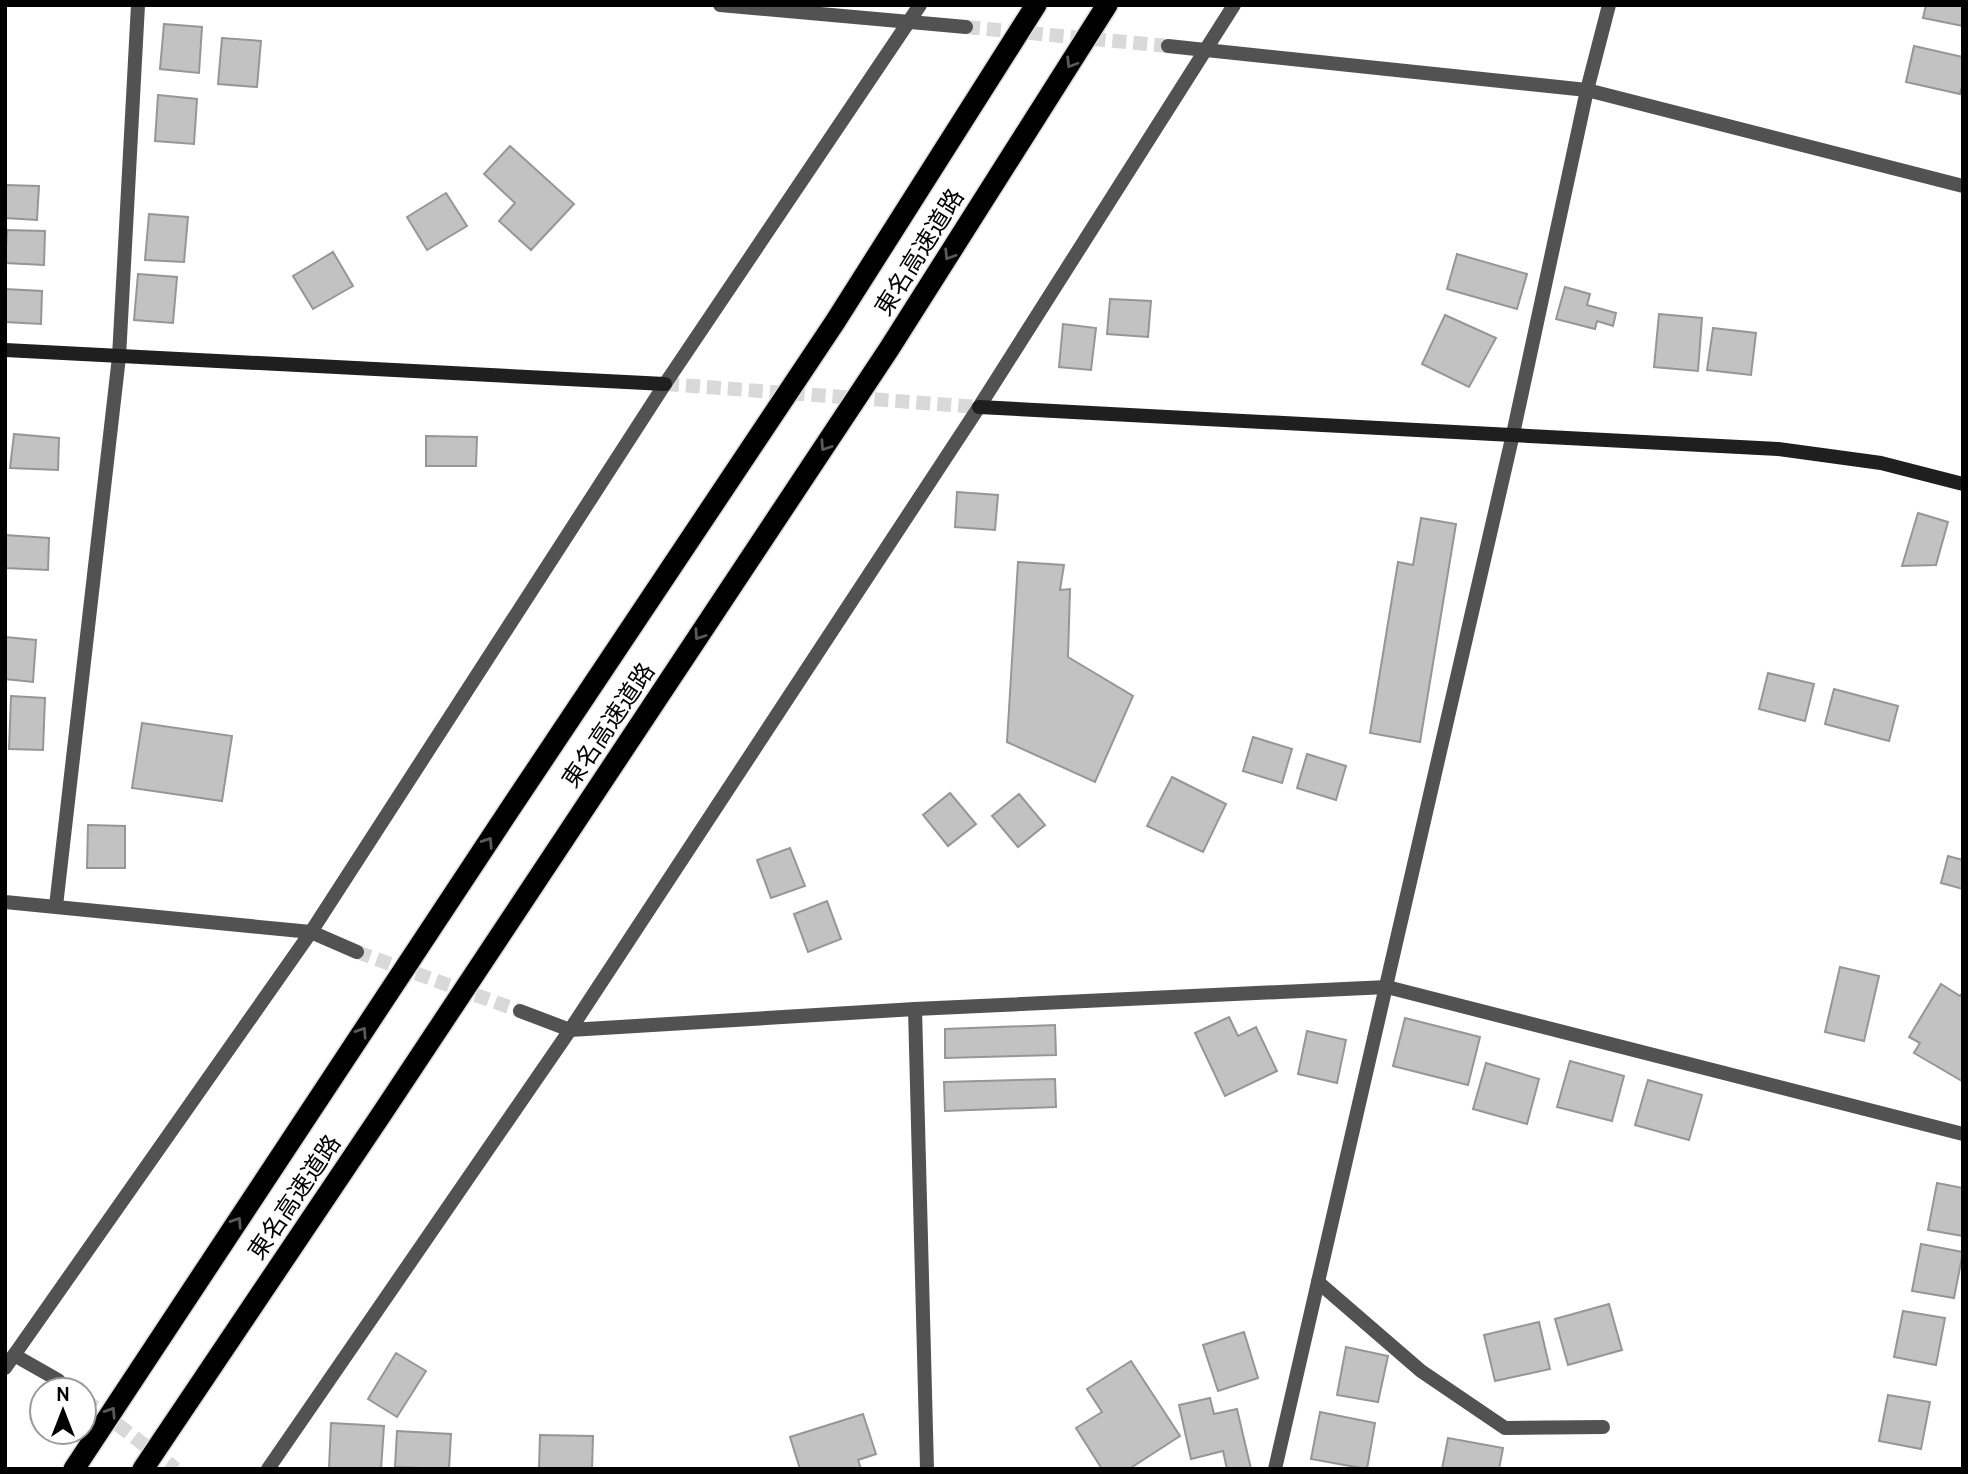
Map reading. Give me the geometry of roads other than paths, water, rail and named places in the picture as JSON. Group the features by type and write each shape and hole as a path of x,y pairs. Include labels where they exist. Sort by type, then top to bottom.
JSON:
{"highway":[{"name":"東名高速道路","path":"74,1469 835,322 1036,5"},
{"name":"東名高速道路","path":"143,1469 881,361 1107,5"}],"street":[{"path":"56,906 119,357 138,5"},
{"path":"720,5 966,27"},
{"path":"5,1368 311,932 665,384 920,5"},
{"path":"268,1469 570,1030 979,407 1234,5"},
{"path":"1275,1469 1513,434 1587,90 1609,5"},
{"path":"1168,46 1587,90 1963,186"},
{"path":"5,350 665,384"},
{"path":"979,407 1778,449 1881,463 1963,484"},
{"path":"5,902 311,932 357,952"},
{"path":"520,1011 570,1030 915,1009 1387,987 1963,1134"},
{"path":"915,1009 927,1469"},
{"path":"1318,1282 1421,1371 1506,1427 1603,1427"},
{"path":"14,1355 51,1376"}],"tunnel":[{"path":"966,27 1168,46"},
{"path":"665,384 979,407"},
{"path":"357,952 520,1011"},
{"path":"98,1410 176,1469"}]}
